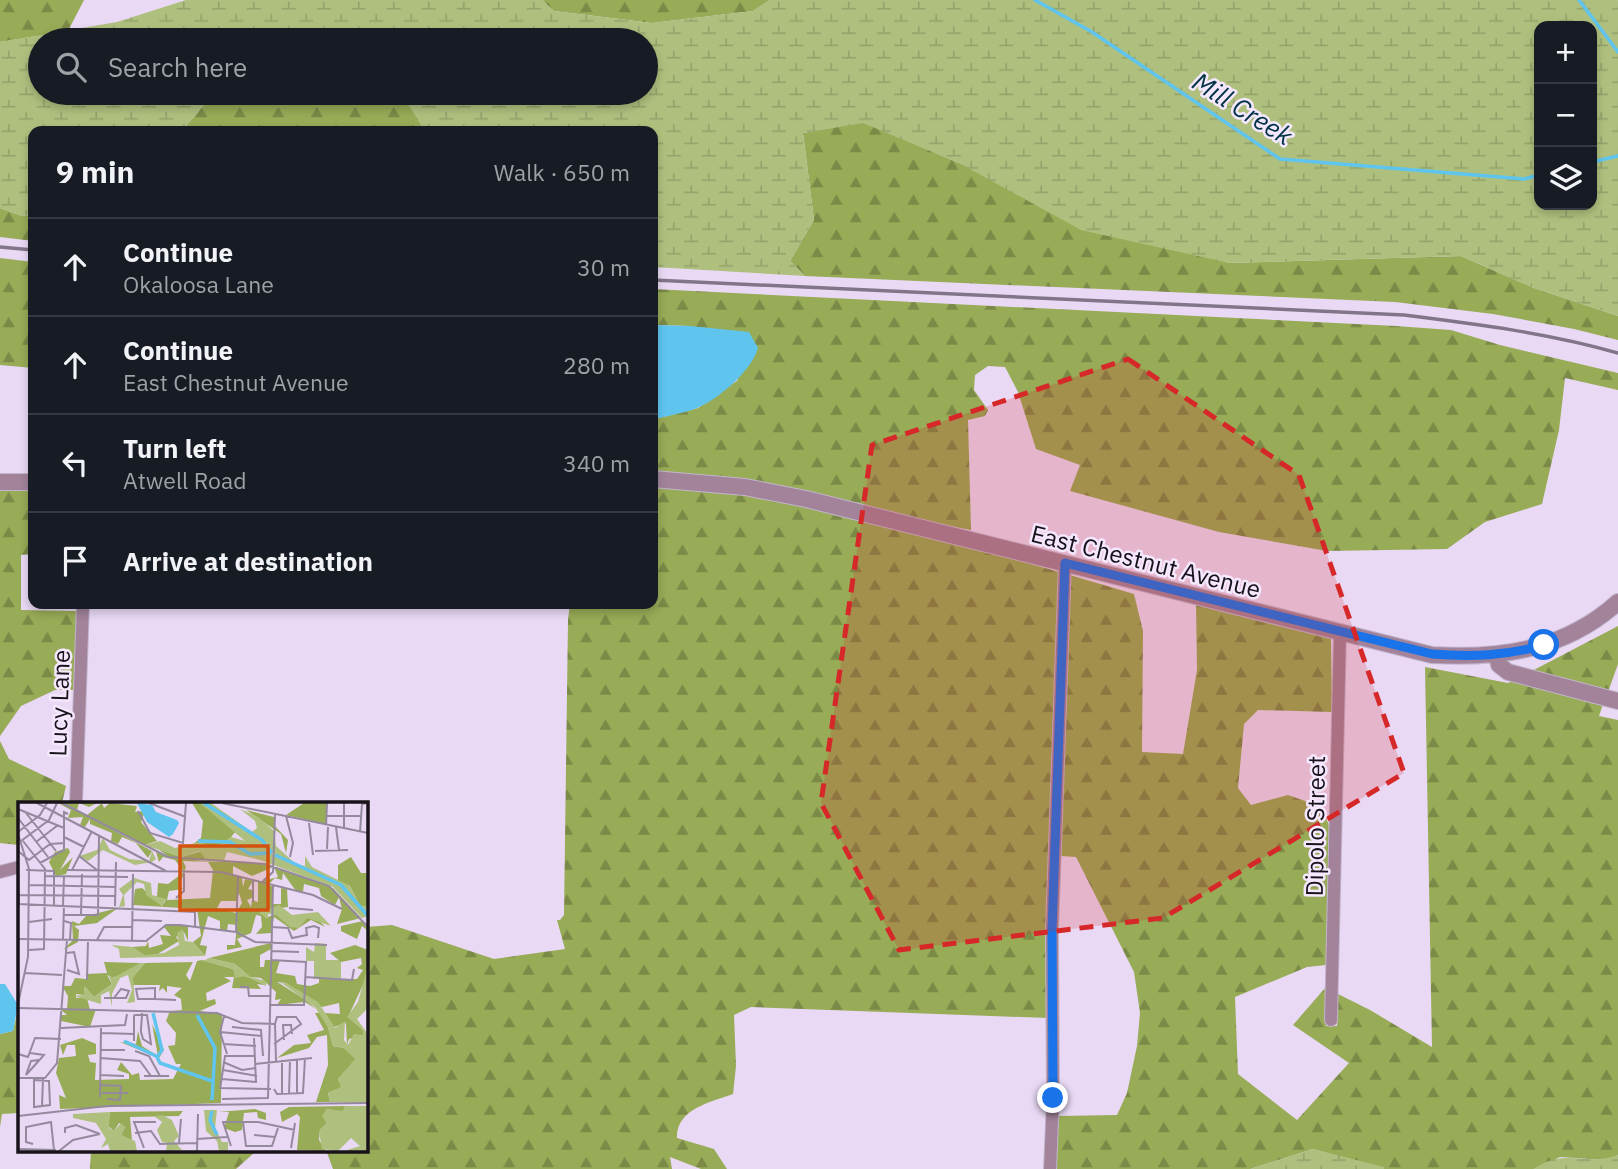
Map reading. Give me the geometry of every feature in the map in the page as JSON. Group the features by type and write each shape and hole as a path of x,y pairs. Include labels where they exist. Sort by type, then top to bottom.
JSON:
{"street":[{"name":"East Chestnut Avenue","path":"658,479 711,483 773,492 1432,654 1497,656 1530,649 1561,638 1594,621 1618,603"},
{"path":"0,482 28,482"},
{"path":"1050,1169 1053,1098 1052,930 1065,563"},
{"name":"Lucy Lane","path":"76,802 83,609"},
{"name":"Dipolo Street","path":"1331,1020 1340,633"},
{"path":"1497,656 1499,665 1508,672 1618,701"},
{"path":"0,872 18,867"}],"highlighted area":[{"path":"1128,359 1299,475 1404,773 1163,918 899,950 821,803 872,445"}],"green space":[{"path":"0,0 84,0 70,28 28,28 28,37 0,42"},
{"path":"186,0 542,0 554,11 652,23 753,11 770,0 1618,0 1618,316 1534,288 1461,256 1229,263 1081,230 959,163 863,123 803,133 814,220 790,261 805,276 658,267 658,126 422,126 409,105 658,105 658,28 82,28 117,22"},
{"path":"542,0 770,0 753,11 652,23 554,11"},
{"path":"28,37 28,105 204,105 186,126 28,126 28,215 0,208 0,42"},
{"path":"204,105 410,105 422,126 186,126"},
{"path":"863,122 959,163 1229,263 1461,256 1534,288 1618,316 1618,340 1493,314 1395,302 805,276 790,261 814,220 803,133"},
{"path":"0,208 28,215 28,240 0,237"},
{"path":"0,258 28,261 28,368 0,365"},
{"path":"658,289 1451,330 1500,345 1618,373 1618,390 1565,378 1559,430 1542,504 1485,522 1447,549 1327,551 1219,532 1070,491 1080,465 1036,449 1018,392 1005,367 988,366 975,375 974,390 988,410 985,416 968,420 971,530 658,474 658,418 698,408 738,380 690,326 658,325"},
{"path":"658,485 772,498 1059,572 1046,930 1047,1018 751,1007 734,1015 736,1066 733,1094 688,1113 678,1128 677,1138 714,1149 727,1169 701,1169 670,1157 672,1169 333,1169 327,1152 368,1152 368,927 392,925 494,959 565,949 557,920 564,915 569,609 658,609"},
{"path":"0,488 28,488 28,554 21,555 21,610 78,611 75,690 55,690 21,706 0,736"},
{"path":"1070,575 1134,594 1143,631 1142,752 1183,754 1197,670 1196,603 1331,637 1332,712 1258,710 1244,724 1238,788 1251,805 1288,795 1322,807 1331,831 1326,965 1307,967 1235,997 1238,1074 1297,1120 1349,1063 1293,1025 1325,988 1326,1026 1337,1026 1338,994 1432,1047 1425,667 1508,683 1514,680 1603,704 1599,716 1618,720 1618,1155 1607,1160 1560,1157 1534,1169 1384,1169 1313,1149 1250,1169 1056,1169 1058,1116 1117,1115 1127,1093 1137,1046 1140,1013 1134,972 1076,857 1060,856"},
{"path":"1618,626 1618,664 1608,692 1530,672"},
{"path":"0,741 9,759 66,786 62,802 18,802 18,845 0,843"},
{"path":"18,1009 18,1113 2,1114 0,1127 0,1034 13,1031"},
{"path":"1313,1149 1384,1167 1384,1169 1250,1169"},
{"path":"91,1152 274,1152 254,1153 236,1169 90,1169"},
{"path":"1618,1155 1618,1169 1534,1169 1555,1159 1596,1159"}],"water":[{"path":"658,325 749,332 758,348 755,357 734,383 706,404 659,418"},
{"path":"0,984 5,984 18,1005 13,1031 0,1034"}],"waterway":[{"name":"Mill Creek","path":"1035,0 1092,32 1280,159 1524,179 1534,176"},
{"path":"1579,0 1618,52"},
{"name":"Mill Creek","path":"1597,161 1618,156"}],"railway":[{"path":"0,247 28,250"},
{"path":"658,280 1404,315 1539,335 1618,353"}],"route":[{"path":"1053,1098 1051,970 1065,563 1403,649 1432,654 1497,656 1544,645"}]}
